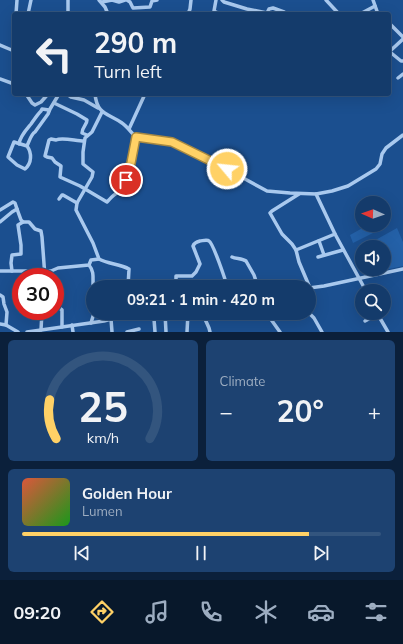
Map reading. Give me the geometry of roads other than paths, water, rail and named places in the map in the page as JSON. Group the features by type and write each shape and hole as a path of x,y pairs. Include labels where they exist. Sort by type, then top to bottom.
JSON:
{"street":[{"path":"16,12 17,0"},
{"path":"28,12 31,0"},
{"path":"68,0 68,12"},
{"path":"100,1 112,0 119,2 127,0 133,8 150,7 152,1 157,0"},
{"path":"189,12 191,0"},
{"path":"215,12 216,0"},
{"path":"222,0 224,2 256,10 267,12 269,9 273,8 284,12"},
{"path":"326,0 337,12"},
{"path":"373,0 377,12"},
{"path":"100,1 107,12"},
{"path":"364,12 375,6"},
{"path":"391,25 403,38 391,50"},
{"path":"0,45 12,50"},
{"path":"391,54 403,61"},
{"path":"398,78 403,74"},
{"path":"0,78 12,83"},
{"path":"27,96 35,105 42,102 46,96"},
{"path":"27,146 14,142 8,157 15,164 25,169 28,166 31,156 27,146 33,133 37,130 48,114 58,96"},
{"path":"69,96 84,100 99,108"},
{"path":"95,96 99,108 102,112 119,120 136,137 172,142 245,178 267,191 316,194 348,186 376,169 380,164 382,154 386,148 403,135"},
{"path":"129,129 144,96"},
{"path":"54,103 87,120 82,131 87,135"},
{"path":"19,144 20,138 40,111 42,109 49,110"},
{"path":"99,259 93,243 76,210 77,203 93,174 93,172 83,164 84,140 87,135 92,132 102,112"},
{"path":"84,140 61,138 56,140 51,139 49,140 45,156 52,158 61,166 60,177 80,186 106,202 116,194 126,191 129,187 126,180 126,173 131,163 136,137"},
{"path":"299,194 270,213 282,234 296,250 306,280"},
{"path":"316,194 335,234 362,284"},
{"path":"59,199 63,195 77,203"},
{"path":"0,210 13,202 15,203 23,222"},
{"path":"0,222 17,209"},
{"path":"0,270 12,271 12,255 21,254 18,225 23,222 29,222 33,228 42,232 44,268"},
{"path":"296,250 335,234"},
{"path":"176,280 176,276 192,276 196,272 199,262 193,244 208,240 211,242 226,280"},
{"path":"319,241 324,255"},
{"path":"318,257 344,250"},
{"path":"232,257 246,261 256,280"},
{"path":"89,265 91,260 99,259 124,266 129,269 129,280"},
{"path":"58,268 89,265"},
{"path":"89,265 93,271 92,280"},
{"path":"316,287 403,269"},
{"path":"0,295 3,297 7,312 6,325"},
{"path":"41,330 42,320"},
{"path":"62,320 62,327"},
{"path":"27,332 104,320"},
{"path":"111,320 112,332"},
{"path":"154,320 155,332"},
{"path":"166,320 166,332"},
{"path":"187,332 188,320"},
{"path":"205,320 210,332"},
{"path":"271,320 280,332"},
{"path":"315,320 322,332"},
{"path":"382,320 388,330 383,332"},
{"path":"0,324 6,325 18,332"},
{"path":"72,325 73,332"},
{"path":"127,332 139,328"}]}
